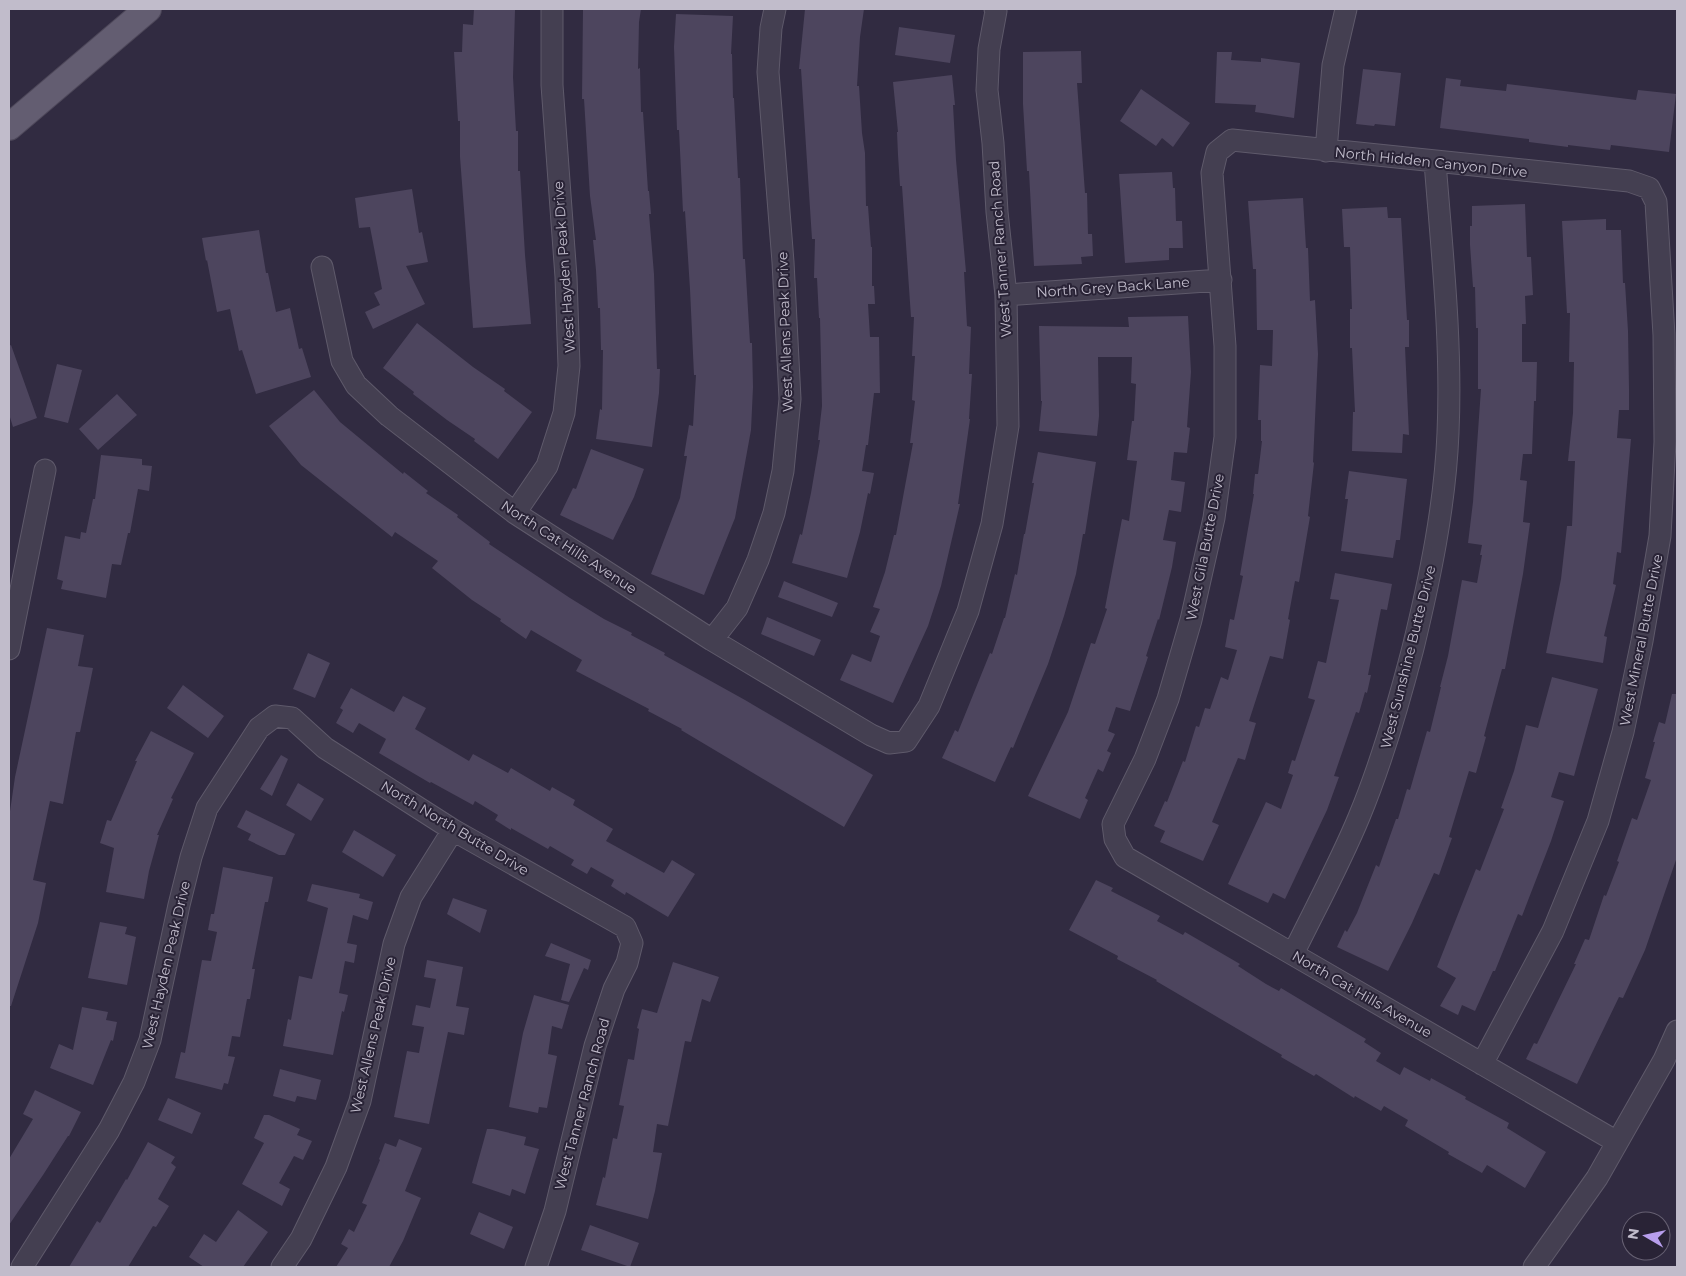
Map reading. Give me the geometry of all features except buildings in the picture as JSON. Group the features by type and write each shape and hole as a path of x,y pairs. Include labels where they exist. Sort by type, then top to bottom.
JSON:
{"main road":[{"path":"9,127 148,9"}],"street":[{"name":"West Hayden Peak Drive","path":"515,513 547,466 564,413 570,366 566,277 552,85 552,9"},
{"name":"West Allens Peak Drive","path":"712,640 737,608 758,560 771,522 783,471 790,399 784,262 768,72 771,28 775,9"},
{"name":"West Tanner Ranch Road","path":"906,741 929,706 968,611 992,524 1008,426 1006,295 987,90 989,49 995,9"},
{"path":"1326,151 1333,65 1346,9"},
{"name":"North Hidden Canyon Drive","path":"1217,152 1232,140 1629,181 1649,188"},
{"name":"West Gila Butte Drive","path":"1115,839 1113,824 1145,759 1168,699 1191,620 1214,518 1225,437 1225,346 1212,173 1217,152"},
{"name":"West Sunshine Butte Drive","path":"1293,954 1359,818 1385,747 1406,675 1428,587 1440,511 1448,434 1449,345 1435,162"},
{"name":"West Mineral Butte Drive","path":"1482,1064 1553,931 1598,821 1623,732 1642,641 1660,536 1665,442 1664,335 1656,202 1649,188"},
{"name":"North Cat Hills Avenue","path":"322,266 342,361 356,385 389,416 515,513 712,640 871,735 889,743 906,741"},
{"name":"North Grey Back Lane","path":"1006,295 1221,280"},
{"path":"9,649 13,595 45,470"},
{"name":"West Hayden Peak Drive","path":"22,1267 109,1130 134,1082 150,1040 179,904 191,857 207,808 259,728 275,716"},
{"name":"North North Butte Drive","path":"275,716 292,718 325,748 453,830 625,927 632,943"},
{"name":"West Allens Peak Drive","path":"282,1267 301,1239 336,1167 360,1101 394,944 411,897 453,830"},
{"name":"North Cat Hills Avenue","path":"1115,839 1125,857 1617,1142"},
{"name":"West Tanner Ranch Road","path":"536,1267 555,1211 595,1046 614,989 627,963 632,943"},
{"path":"1534,1267 1597,1178 1664,1060 1677,1031"}]}
